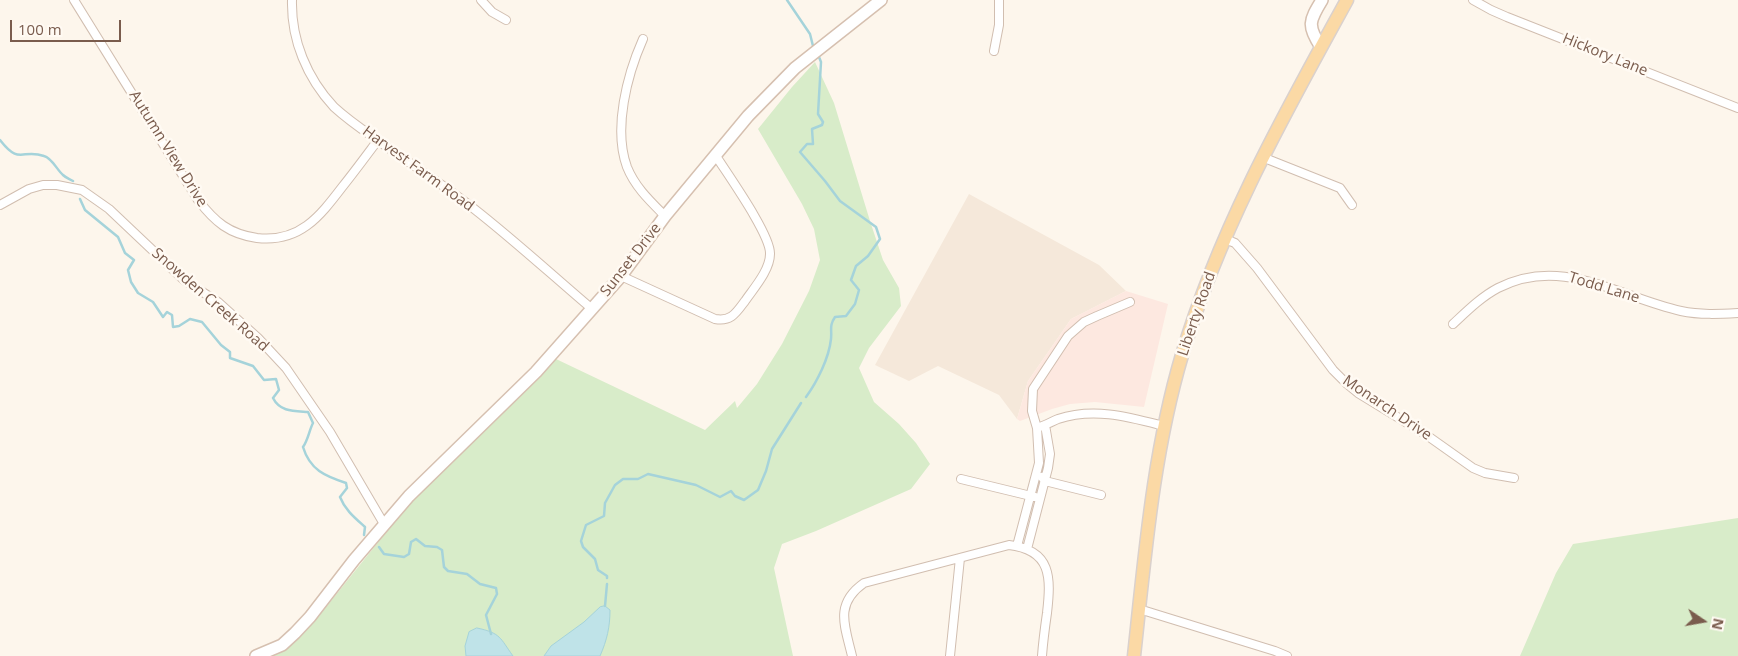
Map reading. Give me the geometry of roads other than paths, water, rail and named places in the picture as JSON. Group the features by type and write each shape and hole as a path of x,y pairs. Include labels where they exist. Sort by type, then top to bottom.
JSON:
{"main road":[{"name":"Liberty Road","path":"1134,656 1153,490 1164,426 1187,341 1204,291 1225,239 1262,157 1347,0"}],"street":[{"name":"Autumn View Drive","path":"74,0 198,200 225,228 236,233 263,239 277,238 306,228 324,211 378,140"},
{"name":"Harvest Farm Road","path":"292,0 292,18 296,38 304,61 313,79 335,108 471,206 592,309"},
{"path":"481,0 492,12 506,20"},
{"name":"Sunset Drive","path":"256,656 282,645 295,633 384,524 425,480 536,372 621,276 665,216 748,116 795,68 881,0"},
{"path":"994,51 999,25 999,0"},
{"path":"1321,47 1312,32 1310,24 1322,0"},
{"name":"Hickory Lane","path":"1473,0 1499,14 1738,108"},
{"path":"644,39 634,59 627,85 622,132 623,150 627,167 643,194 665,216"},
{"path":"621,276 714,319 723,321 729,319 740,309 762,276 771,252 767,237 716,156"},
{"path":"1262,157 1340,188 1352,205"},
{"name":"Snowden Creek Road","path":"0,205 30,189 43,185 57,185 82,190 109,209 184,280 218,302 258,338 286,368 330,432 384,524"},
{"name":"Monarch Drive","path":"1225,239 1235,243 1257,268 1333,370 1347,384 1425,434 1473,468 1491,475 1514,478"},
{"name":"Todd Lane","path":"1453,324 1480,300 1497,289 1521,279 1549,275 1578,278 1657,305 1681,311 1698,314 1738,313"},
{"path":"1017,546 1039,463 1037,428 1032,411 1033,389 1068,336 1084,322 1130,302"},
{"path":"1037,428 1058,419 1081,414 1106,413 1164,426"},
{"path":"1027,549 1050,454 1045,425"},
{"path":"1037,472 1045,480 1101,495"},
{"path":"961,479 1040,498"},
{"path":"852,656 843,617 849,597 854,590 864,583 1009,546 1017,546 1027,549 1038,557 1045,566 1049,576 1050,588 1042,656"},
{"path":"950,656 960,558"},
{"path":"1139,609 1275,650 1287,656"}],"water":[{"path":"605,606 610,610 609,622 600,656 544,656 551,646 584,622 600,607"},
{"path":"477,628 496,634 513,656 466,656 465,646 469,632"}],"waterway":[{"path":"787,0 810,34 813,46"},
{"path":"806,397 825,362 830,346 833,320 835,317 846,316 855,304 859,290 851,280 856,266 868,256 880,239 876,227 840,201 800,152 807,144 813,144 812,129 822,125 823,122 818,114 821,62 819,57"},
{"path":"0,140 7,148 17,154 37,154 47,157 65,177 73,181"},
{"path":"80,199 85,210 118,237 125,253 134,260 128,270 131,282 138,293 153,302 163,317 167,312 172,315 173,327 179,326 190,319 202,322 221,345 230,352 230,358 253,366 264,380 276,379 279,390 273,398 279,406 288,410 308,412 313,423 303,447 306,455 319,471 331,478 346,483 347,488 340,497 347,510 365,527 364,535"},
{"path":"607,578 598,570 595,559 583,547 581,541 586,525 604,516 605,503 615,485 623,479 638,479 648,474 696,485 720,497 731,491 735,496 744,500 758,490 772,449 801,403"},
{"path":"379,547 384,554 404,557 409,554 411,542 416,539 425,546 437,547 442,550 444,567 448,571 467,574 480,584 496,588 497,594 486,615 491,634"},
{"path":"605,606 607,584"}]}
